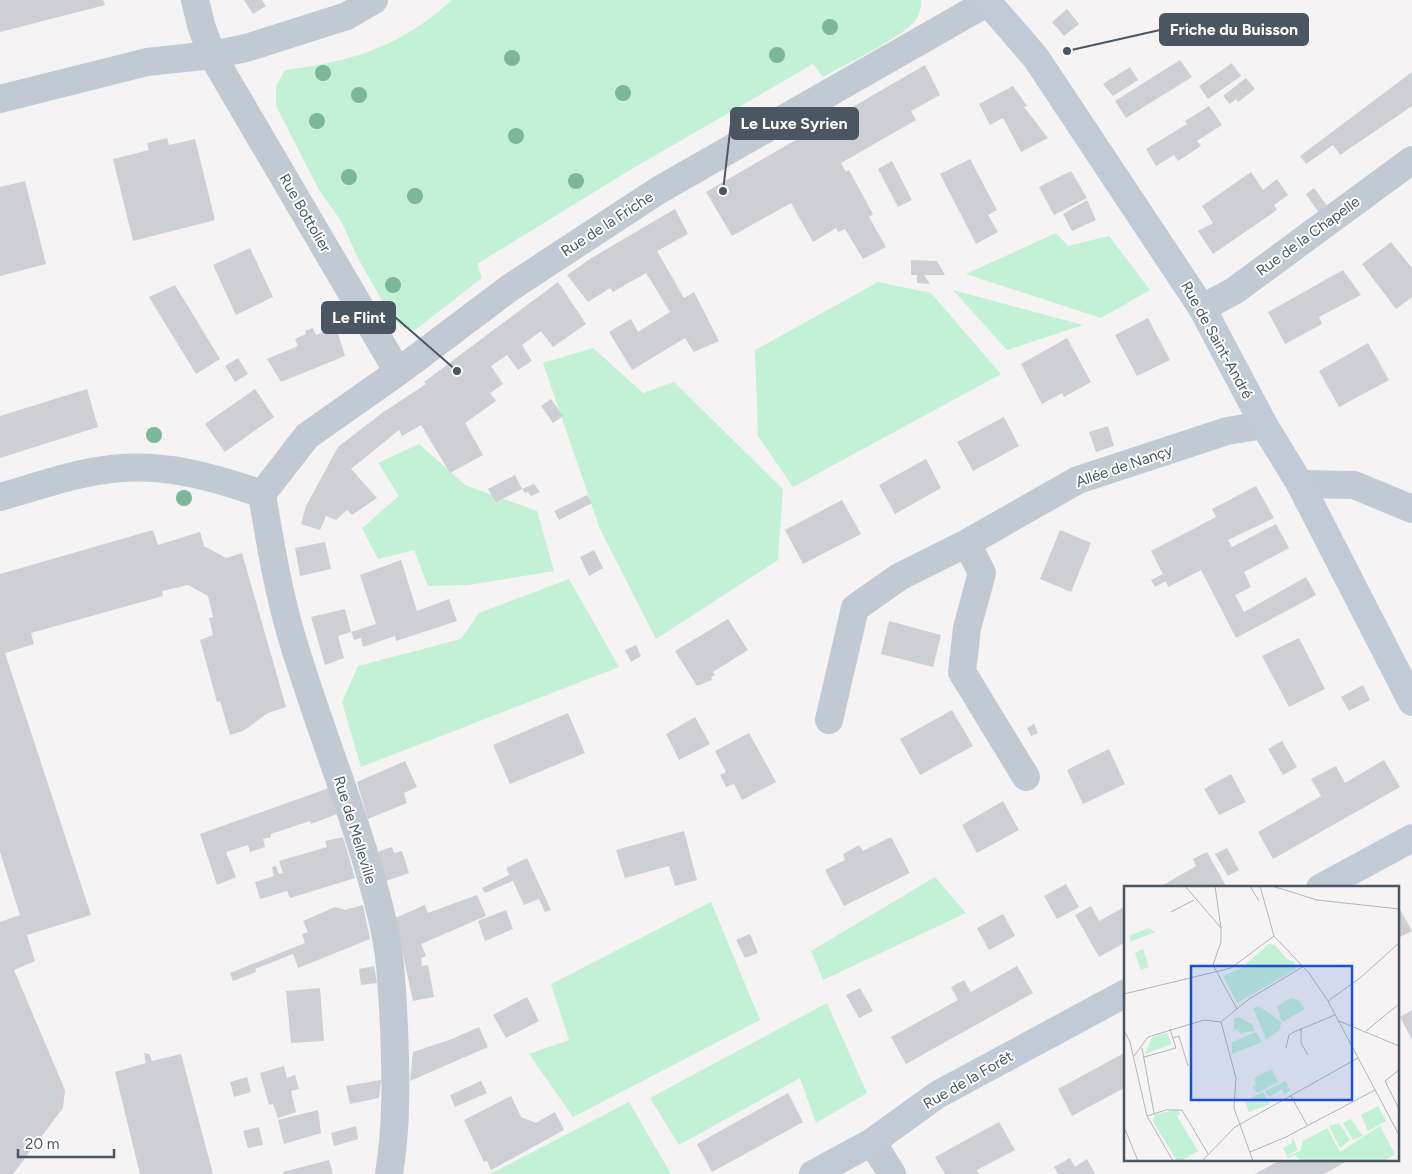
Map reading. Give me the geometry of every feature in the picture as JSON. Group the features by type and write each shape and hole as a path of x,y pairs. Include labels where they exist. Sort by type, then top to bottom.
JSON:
{"main road":[{"name":"Rue de Saint-André","path":"987,1 1036,58 1202,308 1264,424 1300,484 1412,702"},
{"path":"1324,886 1412,838"},
{"name":"Rue de la Forêt","path":"813,1174 872,1142 937,1095 1124,994"}],"street":[{"name":"Rue Bottolier","path":"195,0 201,25 212,55 398,372"},
{"path":"0,98 147,62 212,55 246,48 347,16 374,0"},
{"name":"Rue de la Friche","path":"262,494 306,436 398,372 511,287 660,190 987,1"},
{"name":"Rue de la Chapelle","path":"1202,308 1234,291 1412,160"},
{"name":"Allée de Nançy","path":"828,720 855,608 899,577 966,543 1078,480 1227,431 1264,424"},
{"path":"0,497 112,469 160,468 213,477 262,494"},
{"path":"1300,484 1354,485 1412,509"},
{"name":"Rue de Melleville","path":"262,494 276,575 292,638 354,822 382,919 392,980 395,1059 396,1127 389,1174"},
{"path":"966,543 982,573 967,628 962,672 1026,777"},
{"path":"872,1142 892,1174"}],"green space":[{"path":"452,0 921,0 921,8 914,22 884,44 823,77 813,64 630,170 477,264 482,278 415,330 401,327 388,311 359,260 341,221 319,190 276,106 276,86 285,70 333,62 355,56 394,40 413,30"},
{"path":"1056,233 1068,246 1109,236 1150,290 1101,318 966,274"},
{"path":"878,282 931,293 1001,374 793,487 758,436 755,350"},
{"path":"953,290 1083,325 1007,350"},
{"path":"593,348 643,393 674,382 783,489 778,560 656,639 600,529 543,363"},
{"path":"419,444 465,485 537,511 554,571 468,585 428,586 414,550 378,559 362,528 399,496 378,463"},
{"path":"569,579 619,667 361,767 342,702 358,666 461,639 479,613"},
{"path":"935,877 966,913 823,980 811,951"},
{"path":"711,902 760,1020 573,1117 529,1054 569,1040 551,984"},
{"path":"827,1003 867,1093 816,1123 800,1078 679,1145 650,1098"},
{"path":"629,1102 671,1174 490,1174"}],"building":[{"path":"0,0 103,0 105,5 0,32"},
{"path":"244,0 262,0 266,6 253,14"},
{"path":"1067,9 1079,24 1064,36 1052,22"},
{"path":"1180,60 1192,77 1126,118 1115,101"},
{"path":"1232,63 1241,76 1208,99 1199,86"},
{"path":"925,65 940,95 911,111 916,120 841,163 846,172 849,170 873,214 869,217 886,247 863,259 845,229 838,232 836,228 813,242 791,203 732,236 706,192"},
{"path":"1130,67 1138,80 1113,96 1103,84"},
{"path":"1412,72 1412,106 1340,155 1333,145 1306,164 1300,156"},
{"path":"1246,78 1255,89 1238,102 1236,99 1230,104 1223,96"},
{"path":"1013,86 1027,106 1024,107 1048,138 1021,152 1003,118 990,125 979,104"},
{"path":"1209,106 1222,125 1197,141 1201,146 1178,161 1174,155 1156,166 1146,149 1187,124 1185,121"},
{"path":"167,138 169,145 195,139 215,220 133,241 113,159 149,150 147,143"},
{"path":"970,159 997,210 988,215 998,232 976,244 940,174"},
{"path":"892,161 912,200 898,207 878,169"},
{"path":"1071,171 1087,198 1054,215 1039,187"},
{"path":"1251,172 1263,190 1277,179 1288,195 1274,205 1277,210 1213,254 1198,231 1213,223 1202,206"},
{"path":"25,181 46,264 0,276 0,187"},
{"path":"1314,188 1328,207 1319,213 1306,194"},
{"path":"1087,200 1096,220 1072,231 1063,214"},
{"path":"675,209 688,234 657,251 684,298 694,292 719,341 694,352 685,338 632,370 609,332 631,319 638,332 670,312 646,273 613,292 610,288 588,302 567,275 593,257"},
{"path":"1391,242 1412,268 1412,297 1396,309 1362,264"},
{"path":"250,248 273,297 236,315 213,265"},
{"path":"911,260 937,261 945,275 924,275 930,284 917,283 917,275 911,275"},
{"path":"1343,270 1361,295 1319,317 1322,324 1285,344 1268,312"},
{"path":"558,282 586,324 553,347 541,331 522,345 532,361 518,370 507,355 491,366 503,384 490,393 496,401 465,423 483,455 450,473 421,425 402,436 399,430 351,469 377,498 352,515 347,510 336,520 326,516 320,530 301,524 306,506 338,447 382,413 426,384 424,382"},
{"path":"175,285 220,359 196,374 149,297"},
{"path":"1148,318 1170,360 1137,376 1115,335"},
{"path":"336,327 345,356 281,382 267,359 298,346 295,339 306,334 305,331 313,328 316,335"},
{"path":"1067,338 1091,382 1064,397 1062,393 1042,404 1021,364"},
{"path":"1368,343 1389,380 1339,407 1319,371"},
{"path":"238,358 248,374 235,382 225,366"},
{"path":"87,389 98,427 0,458 0,416"},
{"path":"255,389 274,417 225,452 205,424"},
{"path":"551,399 563,416 553,423 541,406"},
{"path":"1004,417 1019,446 973,471 957,442"},
{"path":"1108,426 1114,446 1096,452 1089,432"},
{"path":"926,459 941,488 895,514 879,485"},
{"path":"515,475 522,489 496,502 488,489"},
{"path":"534,484 540,492 531,496 522,489"},
{"path":"1256,486 1274,518 1228,540 1232,547 1276,524 1289,548 1244,572 1251,587 1235,595 1244,612 1306,577 1316,595 1236,638 1201,570 1168,587 1166,581 1155,587 1151,580 1163,574 1151,551 1216,517 1212,509"},
{"path":"587,495 592,503 559,520 554,511"},
{"path":"842,500 861,534 803,564 785,530"},
{"path":"153,530 158,545 200,532 204,546 226,558 242,553 286,707 268,713 243,731 230,735 220,701 217,702 200,640 213,635 209,618 213,617 208,596 188,585 162,591 163,596 31,633 34,644 5,653 91,915 27,935 35,961 14,970 65,1090 63,1108 13,1174 0,1174 0,922 20,915 0,852 0,574"},
{"path":"1060,530 1091,543 1071,592 1040,579"},
{"path":"325,542 331,569 300,576 295,548"},
{"path":"594,550 603,568 589,576 580,557"},
{"path":"401,560 417,611 449,599 457,621 396,641 395,636 363,647 361,638 354,640 351,632 376,624 360,575"},
{"path":"345,609 351,632 338,636 344,658 325,665 311,617"},
{"path":"728,619 748,650 713,672 715,675 711,677 712,680 697,686 675,651"},
{"path":"889,621 941,635 933,667 881,654"},
{"path":"1299,638 1325,689 1289,707 1262,656"},
{"path":"636,645 641,656 631,662 625,650"},
{"path":"1363,685 1370,700 1349,711 1341,697"},
{"path":"952,710 973,746 920,775 900,739"},
{"path":"568,713 585,753 510,784 493,745"},
{"path":"695,717 710,744 679,760 666,734"},
{"path":"1034,724 1038,733 1031,736 1027,728"},
{"path":"749,733 776,782 742,800 734,784 726,787 720,775 726,772 715,751"},
{"path":"1282,741 1297,767 1283,775 1268,749"},
{"path":"1109,749 1125,784 1083,804 1067,770"},
{"path":"1384,760 1400,787 1273,859 1258,832 1321,796 1311,779 1336,766 1345,783"},
{"path":"405,761 417,787 404,793 407,803 368,819 357,782"},
{"path":"1231,774 1246,802 1219,815 1204,789"},
{"path":"329,788 337,814 311,824 310,821 271,834 271,837 263,839 265,847 250,852 248,845 226,852 236,877 217,885 200,834"},
{"path":"1003,801 1019,830 977,853 962,825"},
{"path":"684,831 697,880 675,886 669,866 625,878 616,850"},
{"path":"343,837 355,878 290,898 287,891 260,899 255,882 274,876 272,867 276,866 279,874 283,873 279,861 327,847 325,841"},
{"path":"891,837 910,873 844,906 825,870 845,860 843,854 859,845 863,851"},
{"path":"392,847 394,853 402,851 409,873 386,881 377,852"},
{"path":"1227,848 1239,870 1228,876 1215,854"},
{"path":"1207,852 1226,886 1161,886 1196,866 1193,859"},
{"path":"527,858 551,910 545,912 539,899 524,905 513,881 485,893 482,888 509,875 506,868"},
{"path":"1066,884 1079,907 1057,919 1044,896"},
{"path":"477,895 486,916 421,944 426,956 421,958 422,966 428,965 434,997 413,1001 395,918 425,905 428,913"},
{"path":"363,905 370,939 298,968 293,954 255,969 256,972 233,981 230,973 305,943 302,934 308,932 303,921 335,907 345,910"},
{"path":"1091,906 1099,921 1124,907 1124,943 1099,957 1075,915"},
{"path":"506,910 513,929 485,941 478,921"},
{"path":"1400,910 1412,931 1400,937"},
{"path":"1003,914 1015,936 989,950 977,928"},
{"path":"750,934 758,953 745,958 736,940"},
{"path":"374,966 377,983 361,985 359,969"},
{"path":"1017,966 1033,993 906,1064 891,1037 958,1000 951,987 964,980 971,992"},
{"path":"320,988 324,1041 291,1043 286,991"},
{"path":"860,988 873,1011 859,1018 846,995"},
{"path":"527,997 539,1021 506,1038 493,1015"},
{"path":"1412,1010 1412,1040 1400,1017"},
{"path":"479,1027 488,1047 410,1081 413,1052 452,1039"},
{"path":"144,1053 149,1054 152,1061 181,1054 213,1174 140,1174 115,1072 146,1063"},
{"path":"1124,1053 1124,1088 1072,1116 1058,1089"},
{"path":"284,1066 287,1078 295,1075 299,1089 291,1091 296,1112 278,1118 273,1104 269,1105 260,1073"},
{"path":"247,1077 251,1092 234,1097 230,1082"},
{"path":"381,1080 379,1098 350,1104 346,1086"},
{"path":"481,1081 487,1093 455,1107 450,1095"},
{"path":"788,1093 803,1122 712,1172 697,1144"},
{"path":"511,1096 521,1117 536,1123 555,1112 564,1130 491,1170 487,1161 484,1162 464,1120"},
{"path":"318,1110 321,1133 284,1144 278,1120"},
{"path":"999,1122 1015,1150 977,1170 979,1174 945,1174 935,1157"},
{"path":"356,1126 358,1139 334,1146 331,1133"},
{"path":"259,1127 263,1145 248,1148 243,1131"},
{"path":"1070,1158 1075,1167 1087,1159 1095,1174 1058,1174 1054,1167"},
{"path":"329,1160 333,1174 284,1174 283,1172"},
{"path":"1276,1162 1345,1162 1324,1174 1255,1174"}],"place":[{"name":"Friche du Buisson","path":"1067,51"},
{"name":"Le Luxe Syrien","path":"723,191"},
{"name":"Le Flint","path":"457,371"}]}
